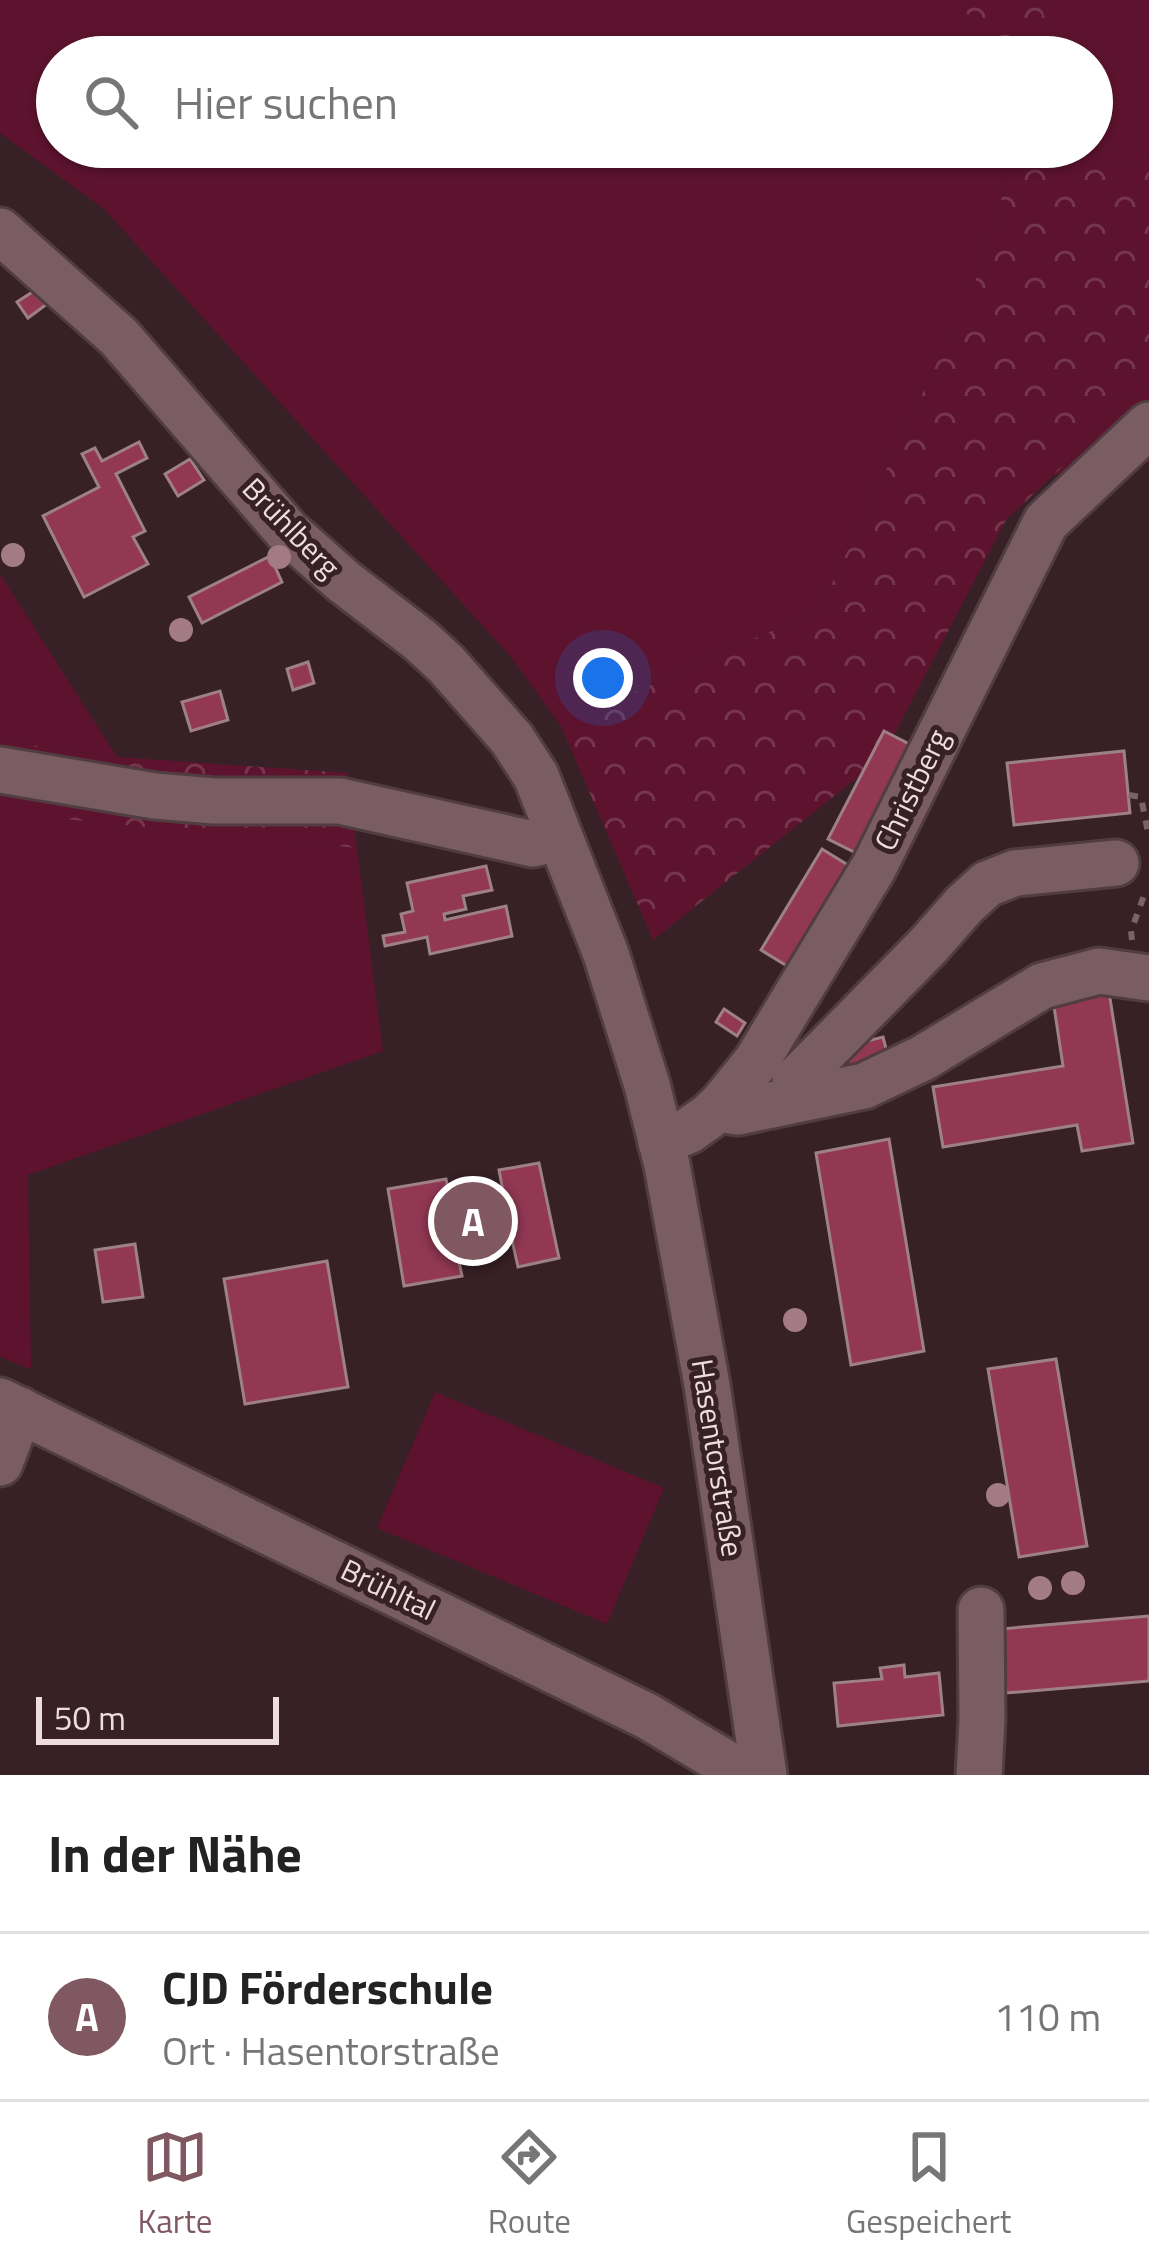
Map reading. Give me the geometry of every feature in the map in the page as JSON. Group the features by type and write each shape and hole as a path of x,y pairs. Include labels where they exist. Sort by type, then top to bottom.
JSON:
{"street":[{"name":"Brühlberg","path":"0,230 123,341 287,531 446,664 526,760 606,954 661,1142"},
{"name":"Christberg","path":"661,1142 688,1131 722,1104 756,1062 874,867 1046,522 1149,425"},
{"path":"0,770 155,796 340,801 530,844 559,837"},
{"path":"795,1099 795,1081 987,884 1015,873 1138,860"},
{"path":"722,1104 738,1112 864,1086 923,1058 1042,986 1099,971 1139,976"},
{"name":"Hasentorstraße","path":"661,1142 707,1385 764,1775"},
{"name":"Brühltal","path":"0,1462 10,1406 647,1716 753,1775"},
{"path":"979,1775 981,1610"}],"path":[{"path":"1129,795 1141,797 1131,932 1139,976"}],"green space":[{"path":"0,0 959,0 973,36 36,36 36,159 0,133"},
{"path":"959,0 1039,0 1051,36 973,36"},
{"path":"1039,0 1149,0 1149,153 1137,168 1113,162 1113,36 1051,36"},
{"path":"1149,153 1149,385 1006,520 882,758 653,940 561,726 820,609 974,285 1008,178 1005,168 1113,168 1113,162 1137,168"},
{"path":"48,168 1006,168 1008,177 974,286 820,609 561,726 511,657 104,209"},
{"path":"1149,385 1149,463 1054,475"},
{"path":"0,574 117,757 0,741"},
{"path":"0,741 117,757 348,773 357,848 0,810"},
{"path":"0,810 357,848 383,1051 28,1175 31,1369 0,1357"},
{"path":"435,1392 664,1488 607,1624 377,1528"}],"building":[{"path":"37,289 47,304 28,318 17,302"},
{"path":"139,442 147,458 116,474 145,531 133,537 148,564 84,597 43,516 99,487 82,454 95,448 102,461"},
{"path":"190,459 204,480 178,496 165,474"},
{"path":"270,556 282,582 202,623 189,597"},
{"path":"308,662 314,683 293,690 287,669"},
{"path":"220,691 228,720 191,731 182,702"},
{"path":"884,731 913,746 858,854 828,839"},
{"path":"1124,751 1130,813 1014,825 1007,763"},
{"path":"822,849 848,865 787,966 761,950"},
{"path":"486,866 492,890 463,896 466,909 444,914 445,920 506,906 512,936 430,954 427,937 385,946 383,936 405,932 401,914 413,911 407,883"},
{"path":"1109,992 1133,1143 1082,1151 1077,1125 943,1147 933,1087 1063,1066 1053,1000"},
{"path":"724,1009 745,1023 737,1036 716,1022"},
{"path":"883,1037 889,1060 844,1071 838,1048"},
{"path":"889,1139 924,1351 851,1365 816,1153"},
{"path":"539,1163 559,1258 518,1267 510,1231 455,1242 462,1276 404,1286 388,1189 446,1179 452,1211 505,1202 499,1170"},
{"path":"135,1244 143,1297 103,1302 95,1250"},
{"path":"327,1261 348,1387 245,1404 224,1279"},
{"path":"1056,1359 1087,1546 1019,1557 988,1369"},
{"path":"1149,1616 1149,1681 1006,1693 1000,1629"},
{"path":"904,1665 905,1677 939,1673 943,1715 838,1726 834,1683 882,1679 880,1668"}],"place":[{"name":"CJD Förderschule","path":"473,1221"}]}
